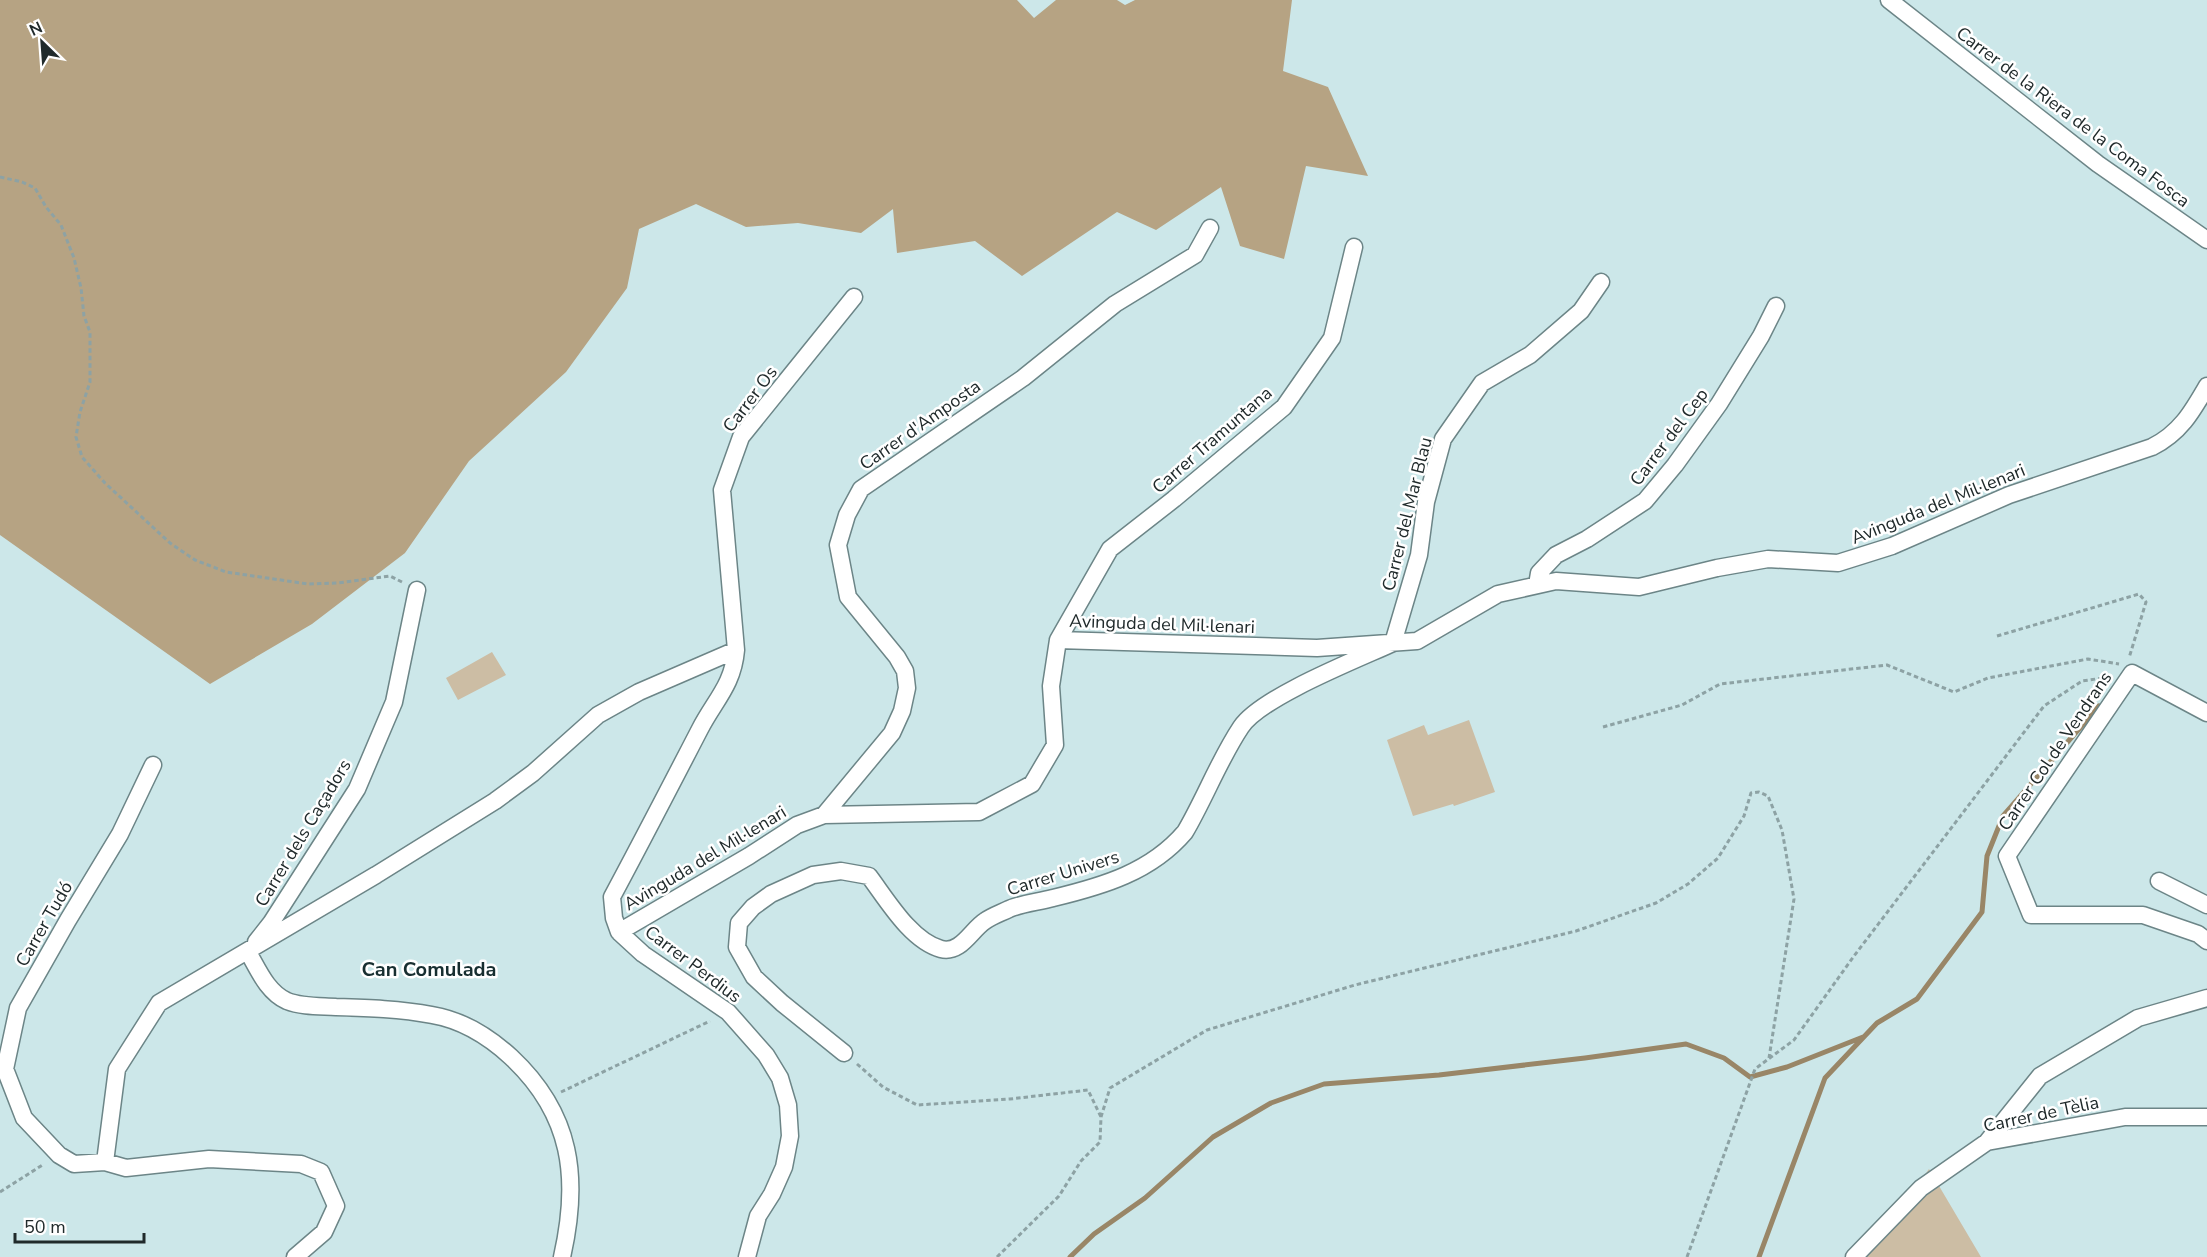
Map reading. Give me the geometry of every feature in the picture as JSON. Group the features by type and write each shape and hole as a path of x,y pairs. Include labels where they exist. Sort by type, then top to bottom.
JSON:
{"street":[{"name":"Carrer de la Riera de la Coma Fosca","path":"1889,0 2098,164 2207,240"},
{"name":"Carrer d'Amposta","path":"824,815 892,733 902,711 907,688 905,671 897,657 848,597 838,545 847,515 861,489 1023,378 1115,304 1195,255 1210,228"},
{"name":"Carrer Tramuntana","path":"1058,640 1110,549 1284,407 1332,338 1354,247"},
{"name":"Carrer del Mar Blau","path":"1393,643 1419,555 1426,502 1443,440 1482,383 1530,355 1581,310 1601,282"},
{"name":"Carrer Os","path":"736,650 722,490 741,437 854,297"},
{"name":"Carrer del Cep","path":"1537,585 1539,573 1556,555 1587,539 1645,501 1675,465 1719,404 1761,336 1776,306"},
{"name":"Avinguda del Mil·lenari","path":"736,650 735,668 728,685 707,717 612,897 614,918 619,932 749,856 797,825 824,815 979,812 1032,784 1054,745 1051,686 1058,640 1317,648 1417,641 1498,594 1556,580 1639,587 1717,568 1768,560 1838,563 1892,546 2009,495 2152,447 2168,439 2182,425 2207,386"},
{"name":"Carrer dels Caçadors","path":"248,952 272,923 357,789 394,702 417,590"},
{"name":"Carrer Univers","path":"844,1053 754,977 737,947 739,923 753,907 771,894 813,875 842,871 869,876 894,910 924,943 944,950 963,944 984,922 1020,905 1085,890 1126,876 1150,864 1173,847 1185,832 1242,725 1258,709 1324,674 1393,643"},
{"path":"105,1162 117,1069 159,1003 248,952 495,801 533,773 598,715 639,692 736,650"},
{"path":"2129,669 2207,712"},
{"name":"Carrer Col de Vendrans","path":"2129,669 2007,856 2031,915 2143,915 2198,934 2207,941"},
{"name":"Carrer Tudó","path":"58,1155 24,1118 5,1069 18,1008 120,834 153,765"},
{"path":"2159,881 2207,905"},
{"name":"Carrer Perdius","path":"619,932 643,954 728,1012 766,1055 780,1078 788,1105 790,1136 784,1167 759,1216 747,1257"},
{"path":"248,952 263,980 287,1001 307,1006 399,1010 433,1015 467,1025 498,1045 522,1067 547,1098 562,1131 570,1166 569,1225 562,1257"},
{"path":"1987,1142 2040,1076 2138,1018 2207,998"},
{"name":"Carrer de Tèlia","path":"1854,1257 1921,1188 1987,1142 2125,1117 2207,1117"},
{"path":"58,1155 74,1164 105,1162 126,1168 209,1159 301,1164 321,1172 336,1206 324,1233 295,1257"}],"path":[{"path":"0,177 22,182 35,188 46,207 61,225 74,258 81,288 84,316 90,332 90,382 80,412 76,437 82,457 105,483 170,543 195,560 226,572 308,584 338,583 390,576 417,590"},
{"path":"1997,636 2139,594 2146,602 2129,669"},
{"path":"1604,728 1682,705 1720,684 1887,665 1954,692 1988,678 2088,659 2129,669"},
{"path":"1687,1257 1755,1069 1794,1040 1854,956 2044,706 2082,681 2129,669"},
{"path":"997,1257 1059,1196 1081,1161 1100,1142 1101,1117 1110,1088 1207,1030 1355,985 1576,931 1656,903 1688,884 1718,858 1744,816 1751,793 1759,792 1767,796 1782,830 1794,899 1769,1058"},
{"path":"547,1098 728,1012"},
{"path":"844,1053 883,1087 917,1105 1010,1099 1088,1090 1101,1117"},
{"path":"0,1192 58,1155"}],"shaded area":[{"path":"0,0 1017,0 1034,18 1056,0 1117,0 1125,5 1135,0 1292,0 1283,71 1328,87 1368,176 1306,166 1284,259 1240,246 1221,187 1156,230 1117,212 1022,276 975,241 897,253 893,209 861,233 798,223 746,227 696,204 639,229 627,288 566,372 469,461 405,553 312,624 210,684 0,535"},
{"path":"492,652 506,675 458,700 446,678"},
{"path":"1469,720 1495,792 1454,806 1453,804 1413,816 1387,740 1424,725 1428,735"},
{"path":"1929,1169 1981,1257 1866,1257"}],"waterway":[{"path":"1759,1257 1825,1078 1877,1023 1917,999 1982,912 1987,856 2003,816 2099,706"},
{"path":"1070,1257 1094,1234 1145,1198 1213,1137 1271,1103 1324,1084 1439,1075 1686,1044 1724,1058 1750,1077 1787,1067 1863,1037"}],"district":[{"name":"Can Comulada","path":"429,969"}]}
